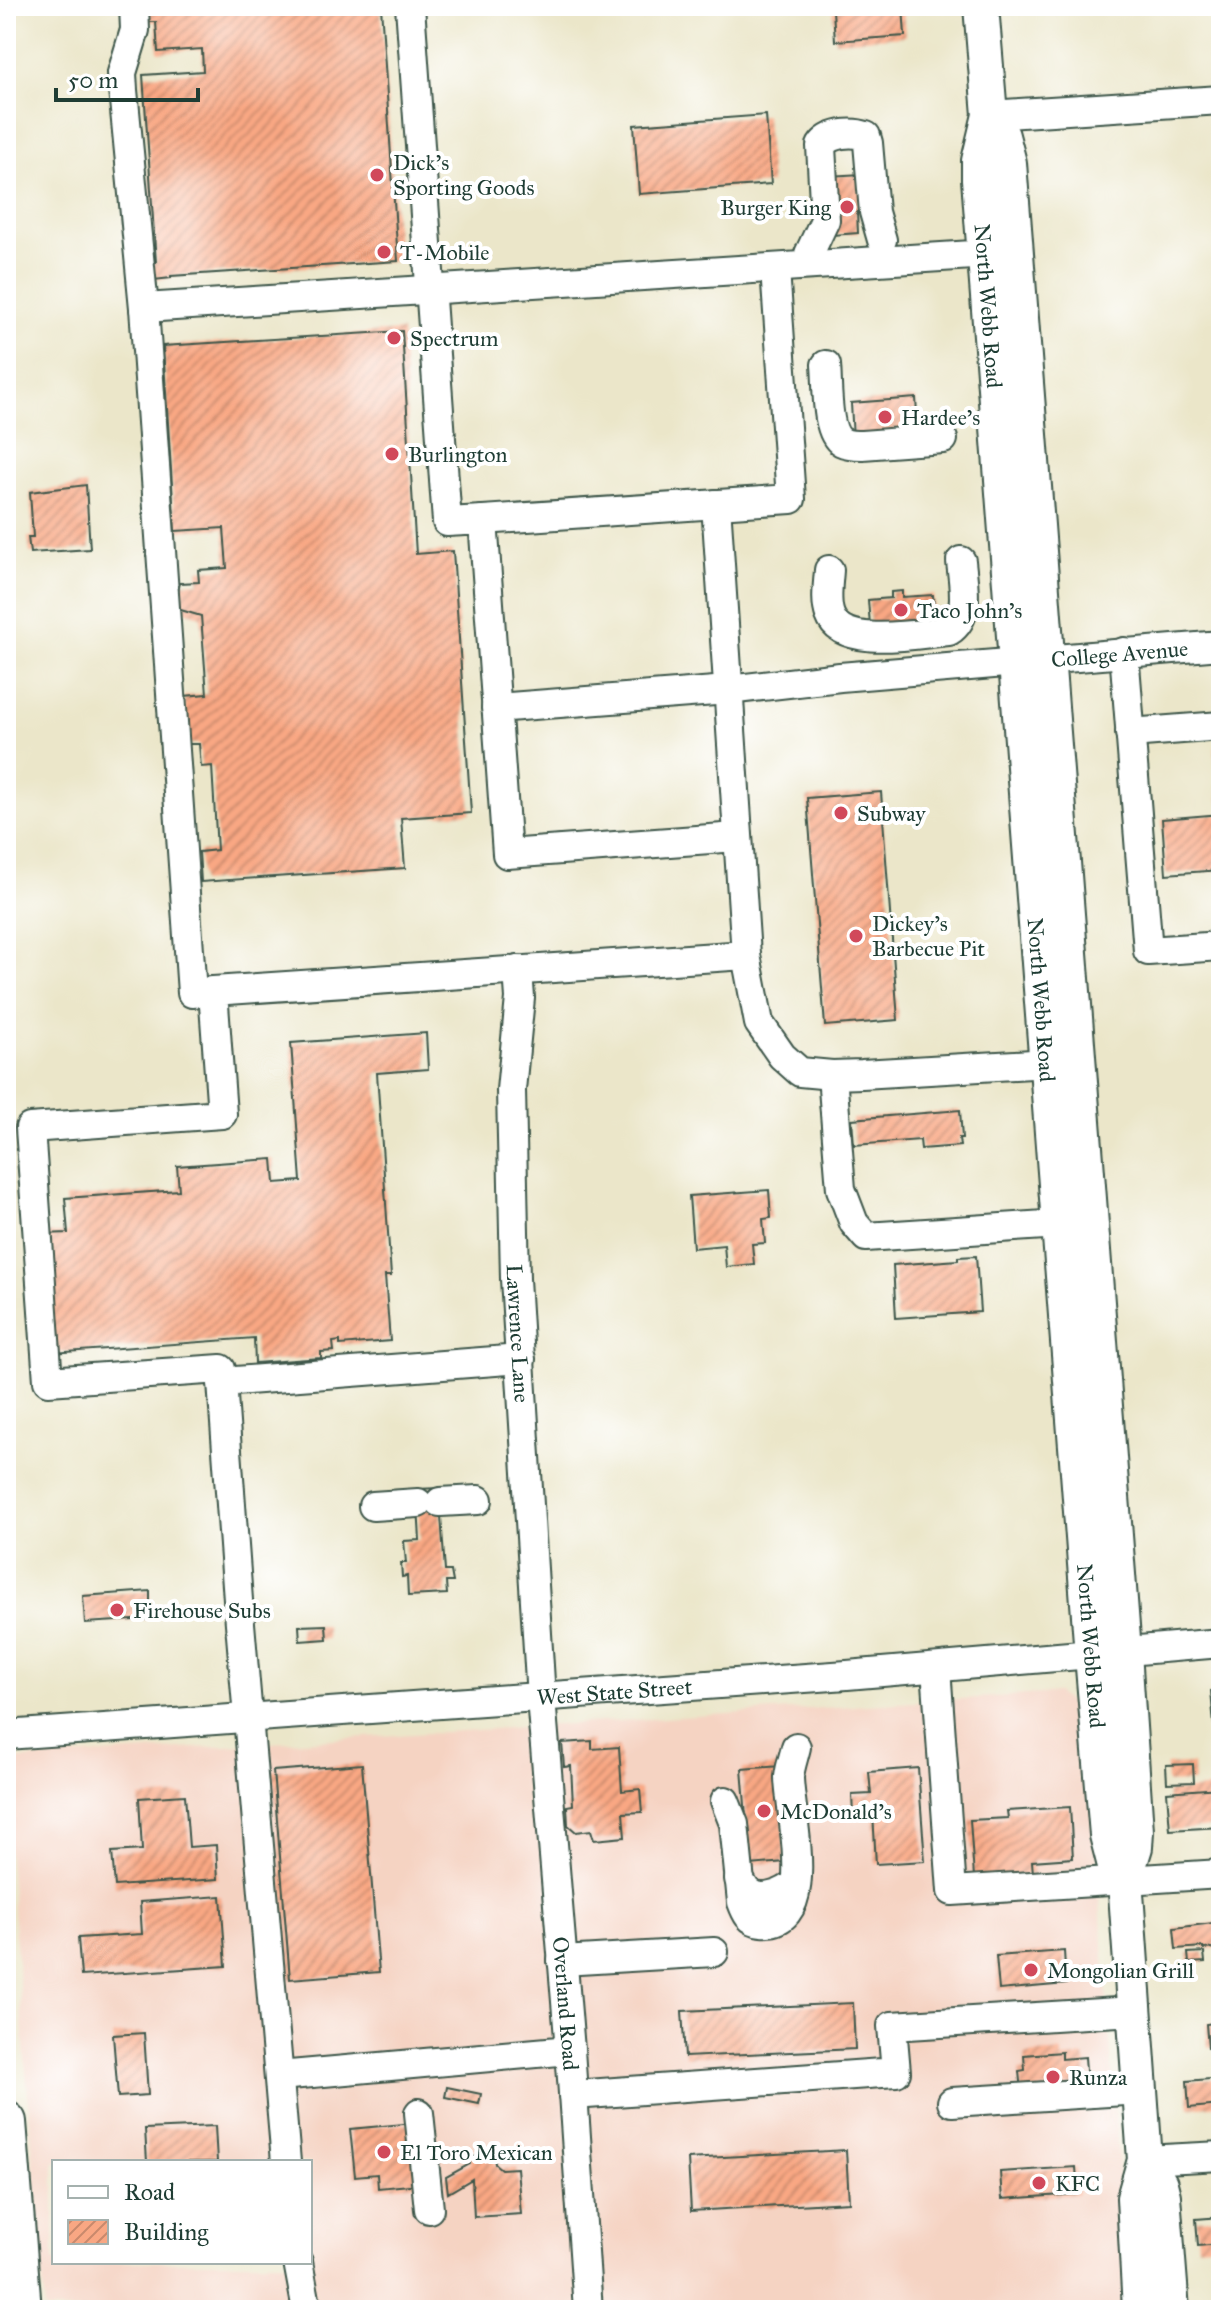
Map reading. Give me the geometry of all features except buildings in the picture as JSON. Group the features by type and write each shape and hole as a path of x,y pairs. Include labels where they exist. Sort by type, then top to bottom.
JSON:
{"highway":[{"path":"6,2122 21,2310"}],"main road":[{"name":"North Webb Road","path":"981,6 990,115 979,161 1000,254 1108,1653"},
{"name":"North Webb Road","path":"1063,1062 1060,1224 1108,1653 1136,1831 1135,1847 1125,1879 1145,2160 1134,2198 1140,2310"},
{"name":"North Webb Road","path":"1145,2160 1160,2184 1163,2196 1172,2310"}],"street":[{"path":"134,6 135,30 122,73 144,308 192,993 746,955"},
{"path":"410,6 447,522 791,499 775,269"},
{"path":"990,115 1221,100"},
{"path":"809,254 825,220 821,146 825,139 832,136 866,136 874,212 882,240"},
{"path":"144,308 1000,254"},
{"path":"826,365 830,422 839,440 862,445 943,439"},
{"path":"716,504 746,955 759,1023 782,1056 800,1072 832,1075 1063,1062"},
{"path":"483,520 507,854 737,837"},
{"path":"829,570 829,613 835,625 851,635 866,637 949,631 958,625 964,610 961,561"},
{"name":"College Avenue","path":"496,708 1221,645"},
{"path":"1124,652 1148,951 1221,946"},
{"path":"1130,733 1221,726"},
{"name":"Lawrence Lane","path":"518,970 520,998 511,1090 515,1279 541,1698"},
{"path":"213,991 222,1114 30,1128 48,1381 221,1369 286,2160"},
{"path":"832,1075 841,1189 854,1223 866,1237 1060,1224"},
{"path":"222,1382 521,1359"},
{"path":"373,1506 478,1500"},
{"name":"West State Street","path":"6,1735 541,1698 1221,1643"},
{"path":"936,1668 952,1891 1221,1874"},
{"name":"Overland Road","path":"541,1698 588,2310"},
{"path":"725,1801 734,1824 739,1879 747,1891 754,1895 782,1893 796,1883 789,1775 796,1747"},
{"path":"562,1961 714,1952"},
{"path":"573,2095 896,2072 892,2026 1134,2011"},
{"path":"279,2076 570,2050"},
{"path":"952,2102 1140,2090"},
{"path":"419,2113 429,2209"},
{"path":"1145,2160 1221,2156"},
{"path":"298,2264 307,2310"}],"shaded area":[{"path":"1057,1693 1087,1719 1129,2310 45,2310 6,1819 6,1760"}],"place":[{"name":"Dick's Sporting Goods","path":"377,175"},
{"name":"Burger King","path":"847,207"},
{"name":"T-Mobile","path":"384,252"},
{"name":"Spectrum","path":"394,338"},
{"name":"Hardee's","path":"885,417"},
{"name":"Burlington","path":"392,454"},
{"name":"Taco John's","path":"901,610"},
{"name":"Subway","path":"841,813"},
{"name":"Dickey's Barbecue Pit","path":"856,936"},
{"name":"Firehouse Subs","path":"117,1610"},
{"name":"McDonald's","path":"764,1811"},
{"name":"Mongolian Grill","path":"1031,1970"},
{"name":"Runza","path":"1053,2077"},
{"name":"El Toro Mexican","path":"384,2152"},
{"name":"KFC","path":"1039,2183"}]}
